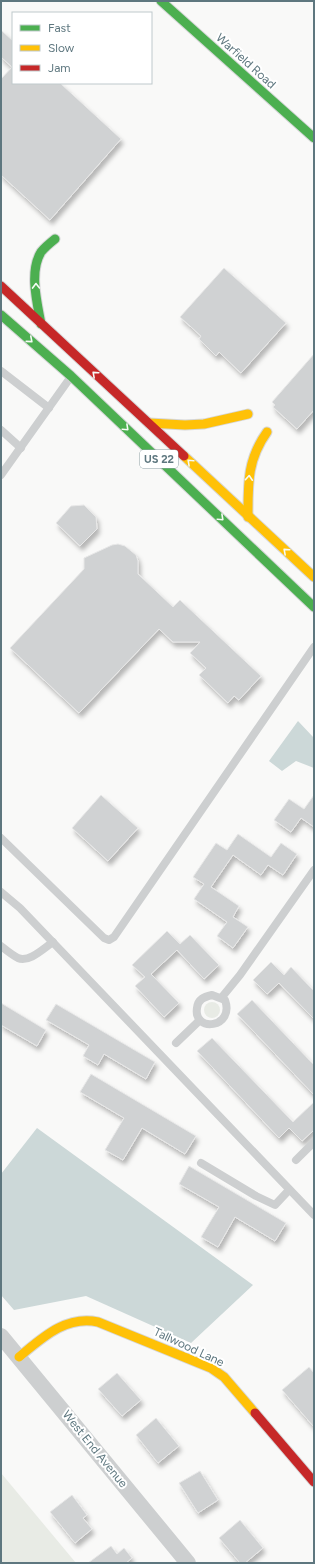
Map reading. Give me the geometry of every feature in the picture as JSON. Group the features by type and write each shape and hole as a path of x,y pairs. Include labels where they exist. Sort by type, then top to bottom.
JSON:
{"main road":[{"name":"Warfield Road","path":"161,1 314,138"},
{"path":"41,324 36,295 37,265 42,250 55,239"},
{"name":"US 22","path":"1,286 314,577"},
{"name":"US 22","path":"1,315 71,376 314,607"},
{"path":"149,423 185,425 210,422 248,414"},
{"path":"248,517 248,492 251,464 258,447 267,432"},
{"name":"Tallwood Lane","path":"19,1358 53,1331 62,1326 83,1320 92,1320 106,1324 204,1365 224,1377 314,1482"}],"street":[{"name":"West End Avenue","path":"1,1336 188,1563"}],"lane":[{"path":"1,371 49,408"},
{"path":"1,475 71,376"},
{"path":"1,430 21,448"},
{"path":"1,838 104,938 109,940 114,937 314,647"},
{"path":"222,997 240,975 314,870"},
{"path":"1,892 20,908 314,1215"},
{"path":"1,946 19,958 25,958 33,956 52,942"},
{"path":"212,995 222,997 227,1005 223,1020 207,1025 200,1020 196,1012 198,1003 204,997 212,995"},
{"path":"176,1043 200,1020"},
{"path":"296,1160 314,1142"},
{"path":"201,1163 256,1196 275,1205 289,1190"}],"shaded area":[{"path":"298,721 314,738 314,768 296,761 282,771 269,761"},
{"path":"212,1002 218,1004 220,1010 218,1016 212,1018 206,1016 204,1010 206,1004"},
{"path":"37,1128 253,1285 191,1343 86,1296 14,1310 1,1295 1,1174"},
{"path":"1,1473 76,1563 1,1563"}],"building":[{"path":"1,30 12,40 12,67 1,57"},
{"path":"12,67 12,84 61,84 121,139 50,220 1,175 1,79"},
{"path":"224,268 286,323 241,373 219,352 216,356 199,339 201,336 180,317"},
{"path":"314,354 314,410 297,429 273,407 275,405 272,402"},
{"path":"84,505 96,517 97,529 80,546 56,523 71,506"},
{"path":"118,544 125,546 136,555 138,561 138,574 173,607 180,600 261,676 239,700 234,696 228,703 199,675 206,668 190,653 200,642 173,642 159,629 79,713 10,648 84,569 84,558 112,545"},
{"path":"101,795 138,828 108,861 72,828"},
{"path":"314,795 314,827 301,818 291,832 274,820 289,799 304,809"},
{"path":"238,834 271,857 281,843 297,854 283,875 268,865 261,875 233,855 211,887 239,906 233,917 248,927 233,948 217,936 227,922 194,899 204,884 193,877 216,843 227,850"},
{"path":"167,931 180,944 190,935 219,965 204,979 177,950 151,974 179,1003 164,1017 135,986 145,977 132,965"},
{"path":"271,962 284,975 291,967 314,991 314,1019 279,983 267,994 253,980"},
{"path":"252,1000 314,1065 314,1095 237,1014"},
{"path":"1,1003 46,1030 37,1046 1,1025"},
{"path":"56,1004 155,1062 146,1079 104,1054 98,1065 83,1056 89,1045 46,1020"},
{"path":"212,1038 293,1122 314,1102 314,1130 302,1141 289,1128 279,1138 197,1051"},
{"path":"91,1074 196,1136 185,1154 142,1128 123,1160 105,1150 124,1118 80,1092"},
{"path":"189,1166 286,1223 275,1241 235,1217 218,1247 201,1237 219,1207 179,1184"},
{"path":"309,1367 314,1373 314,1427 282,1390"},
{"path":"117,1373 141,1400 122,1416 98,1389"},
{"path":"156,1418 179,1446 158,1463 136,1435"},
{"path":"200,1471 218,1500 198,1513 179,1483"},
{"path":"72,1495 87,1515 83,1518 92,1529 75,1543 50,1512"},
{"path":"240,1520 263,1548 245,1563 240,1563 219,1538"},
{"path":"111,1546 117,1554 124,1548 132,1558 126,1563 88,1563"}],"traffic: fast":[{"path":"161,1 314,138"},
{"path":"41,324 36,297 35,269 41,252 55,239"},
{"path":"1,315 71,376 314,607"}],"traffic: slow":[{"path":"149,423 185,425 204,424 248,414"},
{"path":"248,517 248,494 252,462 260,442 267,432"},
{"path":"184,456 314,577"},
{"path":"19,1357 46,1336 65,1325 75,1322 98,1322 211,1368 224,1377 255,1413"}],"traffic: jam":[{"path":"1,286 184,456"},
{"path":"255,1413 314,1482"}]}
